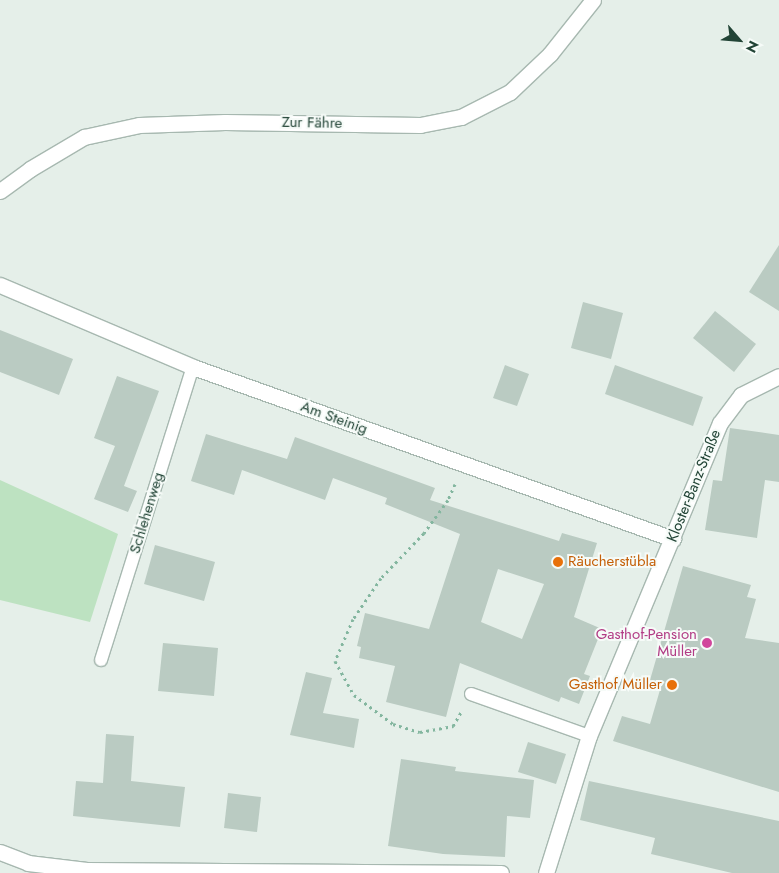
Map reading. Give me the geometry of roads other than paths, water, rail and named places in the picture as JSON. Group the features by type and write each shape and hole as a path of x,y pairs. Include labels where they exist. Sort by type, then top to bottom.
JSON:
{"street":[{"name":"Zur Fähre","path":"0,191 30,169 84,137 139,125 225,122 420,125 461,117 510,92 550,54 593,0"},
{"name":"Am Steinig","path":"0,285 193,367 673,539"},
{"name":"Kloster-Banz-Straße","path":"546,873 589,736 720,423 741,395 779,376"},
{"path":"0,852 28,868 501,873"}],"lane":[{"name":"Schlehenweg","path":"101,660 193,367"},
{"path":"472,694 589,736"}],"place":[{"name":"Räucherstübla","path":"558,562"},
{"name":"Gasthof-Pension Müller","path":"707,643"},
{"name":"Gasthof Müller","path":"672,685"}]}
